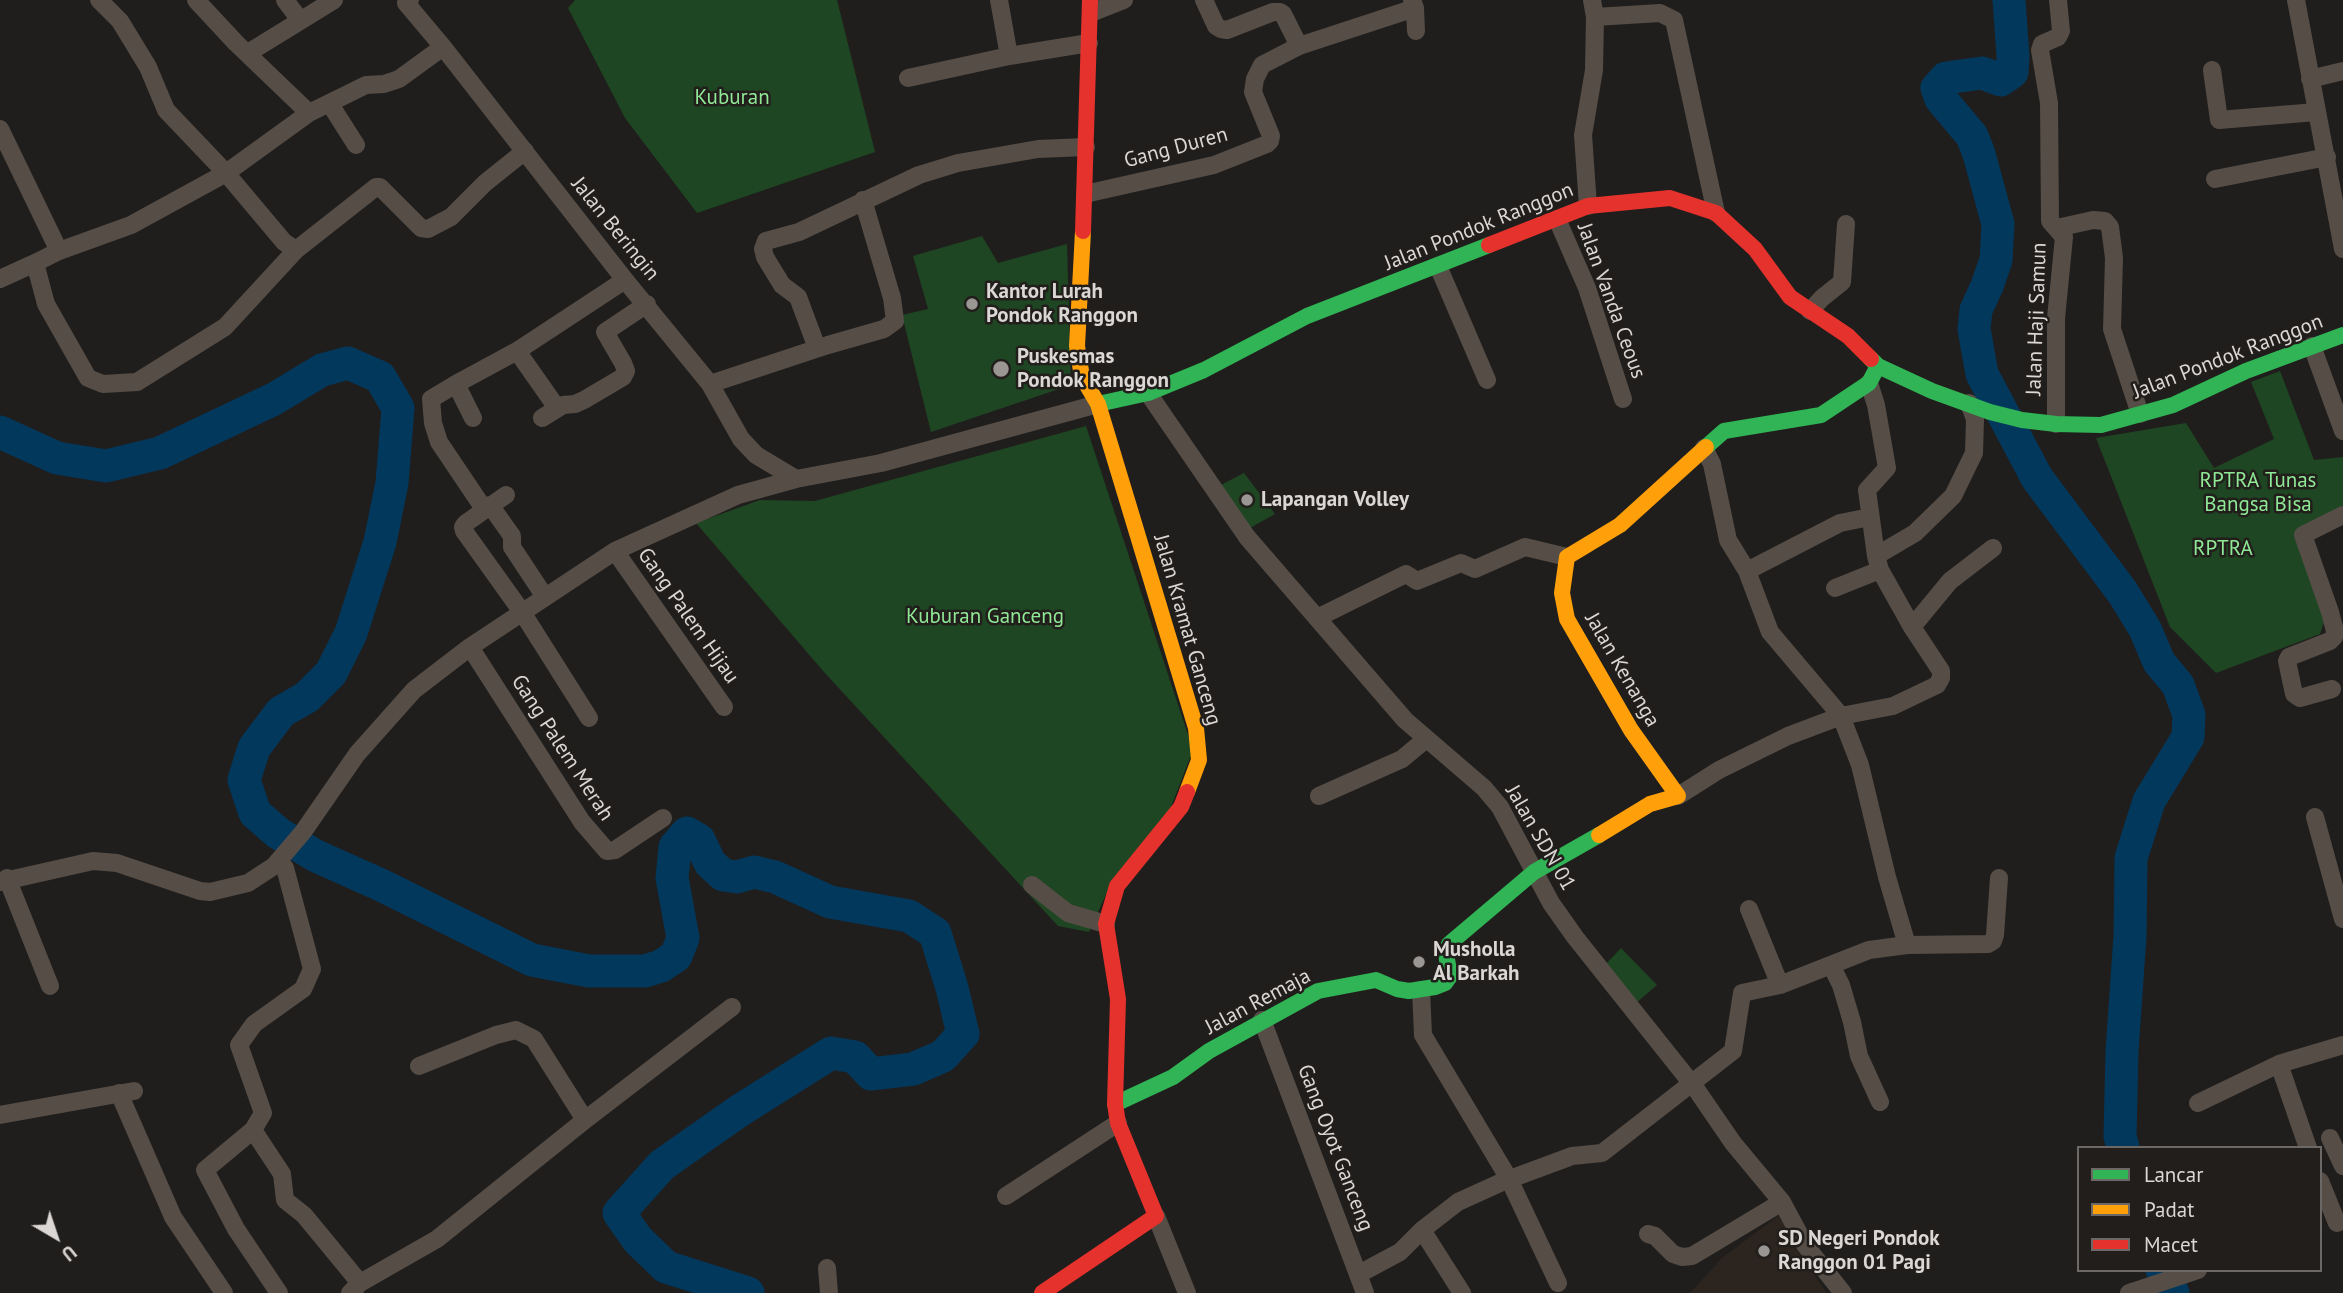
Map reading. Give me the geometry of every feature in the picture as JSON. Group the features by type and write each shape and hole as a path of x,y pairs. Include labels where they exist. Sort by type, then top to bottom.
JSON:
{"street":[{"path":"99,0 120,21 148,67 166,110 226,173 284,242 296,250"},
{"path":"196,0 309,113"},
{"path":"285,0 300,20"},
{"path":"242,48 334,0"},
{"path":"999,0 1009,56"},
{"path":"50,986 3,880 93,861 117,863 200,891 210,892 248,883 281,858 303,832 357,754 414,690 470,647 615,551 738,495 881,463 1098,404 1082,377 1077,346 1085,194 1090,6 1124,0"},
{"path":"1204,0 1216,26 1227,30 1273,12 1280,12 1298,46"},
{"name":"Jalan Haji Samun","path":"2056,424 2056,318 2064,237 2054,224 2049,103 2040,50 2042,44 2058,37 2061,31 2058,0"},
{"path":"2295,0 2343,249"},
{"name":"Jalan Beringin","path":"406,1 710,384 741,439 755,455 796,480"},
{"path":"1413,4 1416,31"},
{"name":"Gang Duren","path":"1085,194 1214,165 1267,144 1271,136 1252,92 1262,65 1298,46 1413,4"},
{"path":"1588,206 1583,135 1594,70 1593,8 1660,13 1674,20 1716,213"},
{"path":"908,78 1009,56 1089,43"},
{"path":"0,279 59,251 131,225 226,173 309,113 366,85 399,79 443,47"},
{"path":"2212,70 2219,120 2316,112"},
{"path":"2310,79 2343,71"},
{"path":"330,104 356,145"},
{"path":"0,129 59,251"},
{"path":"817,348 798,297 782,285 765,257 764,245 773,238 799,232 919,175 958,163 1038,149 1086,147"},
{"path":"35,264 46,304 88,378 103,384 138,382 225,327 296,250 376,187 380,187 421,228 436,225 451,217 485,183 525,151"},
{"path":"2215,179 2327,157"},
{"name":"Jalan Pondok Ranggon","path":"1098,404 1148,393 1204,370 1307,316 1588,206 1670,198 1716,213 1755,249 1790,297 1848,336 1878,366 1932,391 1990,412 2022,420 2101,425 2173,405 2246,371 2343,335"},
{"path":"710,384 884,329 895,321 892,298 863,200"},
{"name":"Jalan Vanda Ceous","path":"1557,219 1587,288 1623,399"},
{"path":"2054,224 2093,220 2105,221 2110,227 2114,258 2112,329 2140,414"},
{"path":"1810,311 1842,282 1846,225"},
{"path":"1438,266 1486,380"},
{"path":"545,597 512,547 512,536 487,507 435,433 431,399 517,351 625,280"},
{"path":"517,351 549,413 584,400 623,377 626,371 623,363 606,332 647,304"},
{"path":"2312,346 2343,431"},
{"path":"1317,618 1406,573 1417,581 1461,563 1475,569 1525,547 1567,557 1620,525 1724,431 1821,415 1869,383 1878,366"},
{"path":"1558,1283 1509,1179 1423,1035 1421,990 1445,983 1450,976 1446,954 1449,944 1534,872 1650,804 1678,796 1719,770 1788,736 1841,716 1894,706 1937,685 1941,671 1878,563 1867,490 1886,468 1876,405 1869,383"},
{"path":"456,384 473,418"},
{"name":"Jalan SDN 01","path":"1148,393 1247,537 1405,720 1484,788 1500,807 1551,903 1690,1083 1732,1143 1782,1202 1805,1245 1843,1293"},
{"path":"1835,588 1878,563 1915,533 1953,496 1973,453 1975,419 1969,403"},
{"name":"Jalan Kramat Ganceng","path":"1098,404 1196,728 1199,760 1181,807 1117,886 1106,924 1118,999 1115,1104 1118,1123 1156,1216"},
{"path":"1704,448 1712,464 1728,540 1746,571 1770,632 1841,716 1860,765 1887,877 1907,945"},
{"path":"506,495 466,523 464,531 522,612 589,718"},
{"path":"2332,689 2300,698 2294,694 2287,661 2289,657 2334,637 2330,611 2304,535 2343,515"},
{"path":"1746,571 1840,523 1870,517"},
{"path":"1913,627 1950,581 1993,548"},
{"name":"Gang Palem Hijau","path":"615,551 724,707"},
{"name":"Jalan Kenanga","path":"1567,557 1562,593 1567,619 1631,730 1678,796"},
{"name":"Gang Palem Merah","path":"470,647 582,822 607,851 615,850 663,818"},
{"path":"1320,796 1402,759 1426,740"},
{"path":"2315,817 2343,919"},
{"path":"279,1293 236,1229 205,1170 253,1130 263,1114 239,1045 254,1024 303,989 312,969 281,858"},
{"path":"1359,1274 1400,1252 1422,1230 1458,1202 1509,1179 1572,1156 1602,1153 1733,1051 1742,993 1780,985 1832,967 1869,950 1907,945 1989,944 1993,941 1999,878"},
{"path":"1032,885 1068,913 1106,924"},
{"path":"1749,909 1780,985"},
{"path":"1832,967 1853,1022 1860,1056 1880,1102"},
{"name":"Jalan Remaja","path":"1115,1104 1173,1077 1209,1051 1318,991 1376,980 1397,989 1421,990"},
{"path":"253,1130 282,1174 285,1200 304,1215 355,1288 437,1239 585,1120 733,1007"},
{"name":"Gang Oyot Ganceng","path":"1262,1020 1365,1293"},
{"path":"419,1066 496,1035 516,1030 534,1039 585,1120"},
{"path":"2198,1103 2279,1065 2343,1045"},
{"path":"2279,1065 2307,1146"},
{"path":"0,1115 127,1092 173,1217 224,1293"},
{"path":"1006,1196 1118,1123"},
{"path":"2330,1138 2343,1166"},
{"path":"2322,1187 2334,1224"},
{"path":"1648,1234 1655,1236 1674,1254 1692,1256 1782,1202"},
{"path":"1042,1293 1156,1216 1187,1293"},
{"path":"1422,1230 1462,1293"},
{"path":"827,1268 829,1293"},
{"path":"2129,1293 2192,1272"}],"shaded area":[{"name":"SD Negeri Pondok Ranggon 01 Pagi","path":"1778,1216 1793,1238 1793,1245 1827,1293 1690,1293 1722,1258"}],"green space":[{"name":"Kuburan","path":"575,0 837,0 875,152 697,213 625,118 568,8"},
{"path":"982,236 998,263 1067,244 1071,385 931,432 902,315 928,309 913,256"},
{"name":"RPTRA","path":"2280,371 2314,460 2343,457 2343,513 2300,534 2328,610 2320,634 2216,673 2170,627 2096,438 2186,423 2214,468 2274,439 2251,382"},
{"name":"Kuburan Ganceng","path":"1086,426 1193,750 1166,820 1113,879 1089,932 1058,926 824,672 696,523 760,500 815,501"},
{"name":"Lapangan Volley","path":"1244,473 1275,514 1250,528 1219,486"},
{"path":"1621,948 1657,985 1635,1004 1606,964"}],"waterway":[{"path":"2009,0 2012,72 2001,80 1982,73 1946,78 1937,88 1941,99 1972,136 1998,224 1996,260 1976,310 1974,329 1982,374 2037,478 2123,593 2145,629 2159,662 2178,685 2189,715 2188,737 2149,801 2131,858 2130,936 2122,1051 2120,1136 2122,1146"},
{"path":"0,432 57,458 106,466 160,453 274,399 322,370 348,363 380,377 398,408 392,483 380,542 351,633 331,673 307,697 281,712 254,748 244,780 255,813 278,833 316,856 532,960 589,971 645,971 661,966 676,956 683,938 672,878 675,847 687,833 699,840 710,863 723,875 737,877 754,872 775,877 830,902 909,916 935,933 963,1034 943,1056 913,1069 871,1074 855,1057 831,1053 739,1111 662,1165 619,1213 638,1240 666,1267 748,1293"},
{"path":"2163,1272 2173,1293"}],"traffic: fast":[{"path":"1098,404 1148,393 1204,370 1307,316 1489,245"},
{"path":"1871,359 1878,366 1932,391 1990,412 2022,420 2056,424 2101,425 2173,405 2246,371 2343,335"},
{"path":"1706,447 1724,431 1821,415 1869,383 1878,366"},
{"path":"1115,1104 1173,1077 1209,1051 1318,991 1376,980 1409,991 1445,983 1450,976 1446,954 1449,944 1534,872 1599,835"}],"traffic: slow":[{"path":"1083,231 1077,346 1082,377 1098,404 1196,728 1199,760 1187,792"},
{"path":"1599,835 1650,804 1678,796 1631,730 1567,619 1562,593 1567,557 1620,525 1706,447"}],"traffic: jam":[{"path":"1083,231 1090,0"},
{"path":"1489,245 1588,206 1670,198 1716,213 1755,249 1790,297 1848,336 1871,359"},
{"path":"1042,1293 1156,1216 1118,1123 1115,1104 1118,999 1106,924 1117,886 1181,807 1187,792"}],"place":[{"name":"Kantor Lurah Pondok Ranggon","path":"972,304"},
{"name":"Puskesmas Pondok Ranggon","path":"1001,369"},
{"name":"Lapangan Volley","path":"1247,500"},
{"name":"Musholla Al Barkah","path":"1419,962"},
{"name":"SD Negeri Pondok Ranggon 01 Pagi","path":"1764,1251"}],"park label":[{"name":"RPTRA Tunas Bangsa Bisa","path":"2258,493"}]}
